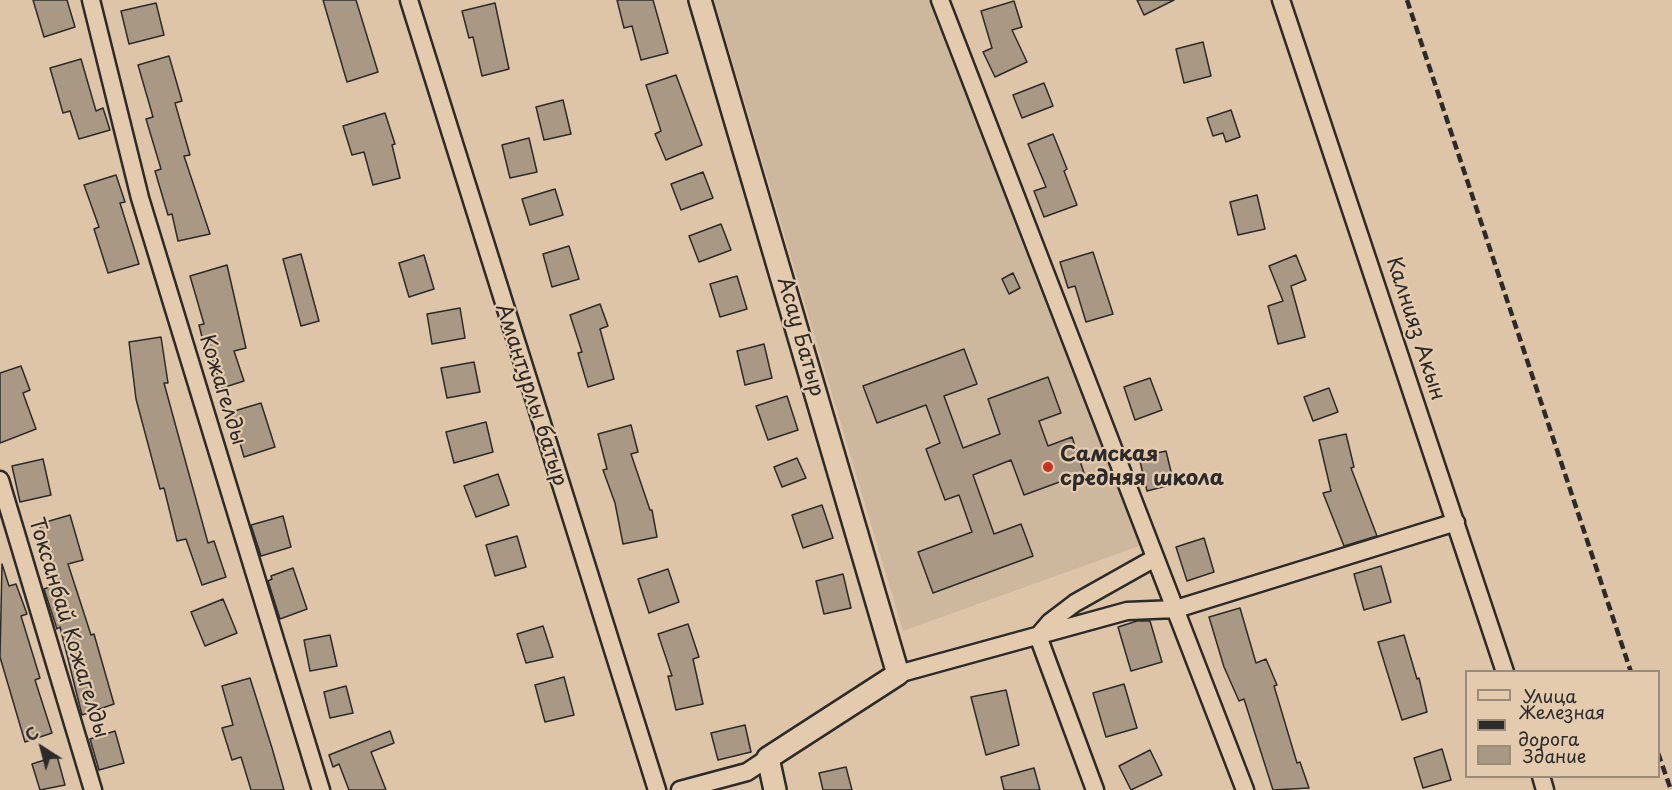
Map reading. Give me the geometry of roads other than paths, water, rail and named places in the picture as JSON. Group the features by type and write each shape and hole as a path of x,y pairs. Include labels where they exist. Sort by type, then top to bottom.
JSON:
{"street":[{"name":"Кожагелды","path":"91,0 140,198 321,790"},
{"name":"Амантурлы батыр","path":"409,0 657,790"},
{"name":"Асау Батыр","path":"700,0 898,674"},
{"path":"940,0 1245,790"},
{"name":"Калнияз Акын","path":"1281,0 1505,670"},
{"name":"Токсанбай Кожагелды","path":"0,480 93,790"},
{"path":"680,790 747,772 898,674 1127,611 1176,609 1456,522"},
{"path":"1038,636 1050,622 1075,603 1155,558"},
{"path":"1038,636 1095,790"},
{"path":"768,758 776,790"}],"railway":[{"path":"1407,0 1630,670"},
{"path":"1660,759 1671,790"}],"place":[{"name":"Самская средняя школа","path":"1048,467"}]}
